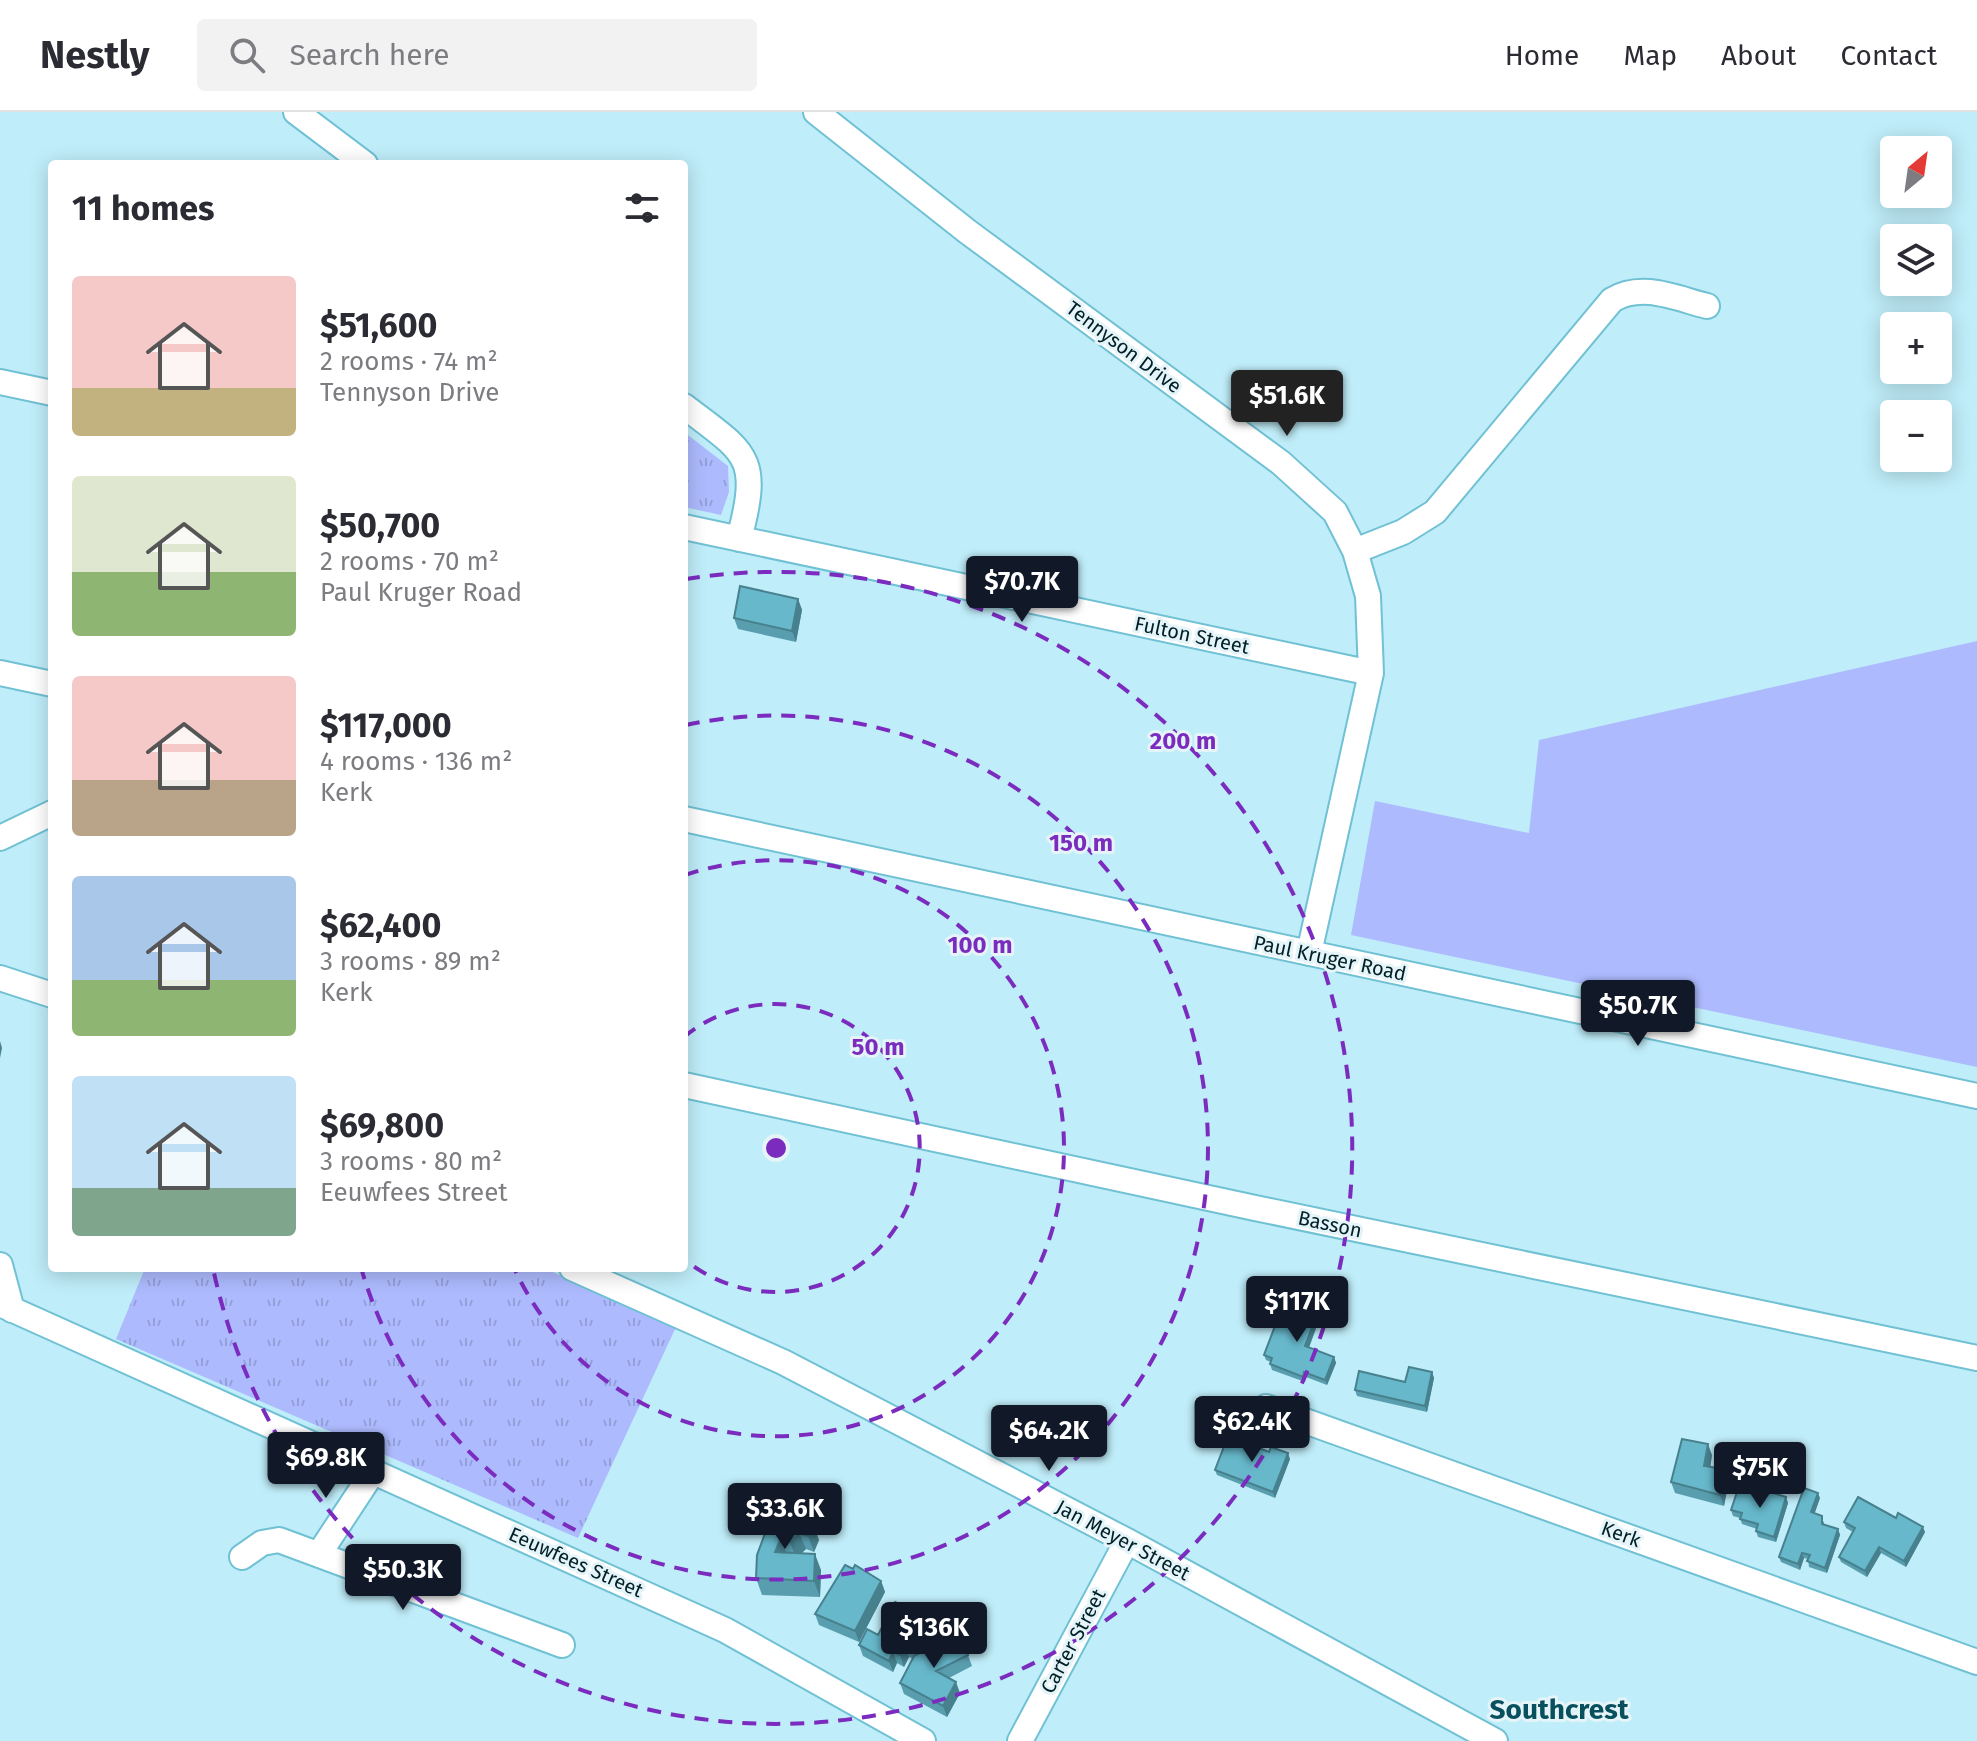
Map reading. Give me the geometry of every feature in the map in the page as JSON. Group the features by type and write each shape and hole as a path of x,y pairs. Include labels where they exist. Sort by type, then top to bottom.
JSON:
{"street":[{"path":"296,112 360,160"},
{"name":"Tennyson Drive","path":"816,112 956,223 1310,486 1335,512 1355,551 1371,623 1371,673 1309,953"},
{"path":"1355,551 1403,532 1435,512 1612,300 1627,291 1649,291 1707,306"},
{"path":"0,382 48,392"},
{"path":"688,409 745,457 750,490 739,539"},
{"name":"Fulton Street","path":"688,528 1371,673"},
{"path":"0,673 48,683"},
{"path":"0,838 48,815"},
{"name":"Paul Kruger Road","path":"688,820 1977,1096"},
{"path":"0,978 48,994"},
{"name":"Basson","path":"688,1086 1977,1358"},
{"path":"0,1265 6,1307"},
{"name":"Jan Meyer Street","path":"581,1272 783,1362 1127,1541 1495,1741"},
{"name":"Eeuwfees Street","path":"6,1307 725,1630 923,1741"},
{"name":"Kerk","path":"1266,1407 1977,1662"},
{"path":"319,1554 373,1472"},
{"path":"242,1557 270,1539 319,1554 562,1645"},
{"name":"Carter Street","path":"1020,1741 1127,1541"}],"green space":[{"path":"688,435 728,466 729,492 721,515 688,508"},
{"path":"1977,641 1977,1067 1351,935 1375,801 1529,833 1539,740"},
{"path":"143,1272 553,1272 676,1327 578,1538 116,1339"}],"building":[{"path":"740,586 798,599 792,631 734,618"},
{"path":"1284,1302 1317,1314 1305,1346 1334,1357 1325,1380 1304,1372 1303,1377 1270,1364 1272,1358 1264,1355"},
{"path":"1409,1367 1432,1372 1425,1406 1355,1390 1359,1371 1405,1382"},
{"path":"1228,1436 1269,1452 1271,1447 1288,1453 1273,1492 1215,1470"},
{"path":"1682,1439 1708,1444 1704,1466 1725,1469 1720,1495 1671,1482"},
{"path":"1804,1488 1818,1493 1811,1512 1822,1516 1822,1524 1838,1529 1825,1568 1807,1561 1810,1555 1802,1553 1798,1564 1779,1557"},
{"path":"1738,1489 1765,1498 1767,1491 1786,1497 1774,1537 1756,1531 1758,1524 1740,1519 1742,1513 1731,1510"},
{"path":"1858,1497 1896,1518 1898,1513 1923,1527 1904,1561 1879,1547 1865,1571 1839,1557 1855,1528 1844,1522"},
{"path":"774,1509 813,1523 808,1536 799,1533 790,1542 781,1538 775,1552 815,1554 814,1581 756,1578 757,1555"},
{"path":"845,1565 853,1569 855,1565 881,1581 855,1631 815,1614"},
{"path":"895,1602 928,1619 912,1650 905,1646 900,1655 893,1652 889,1661 859,1645 867,1629 878,1635"},
{"path":"957,1634 968,1655 936,1671 956,1682 943,1706 900,1683 914,1656"}],"district":[{"name":"Southcrest","path":"1559,1709"}]}
